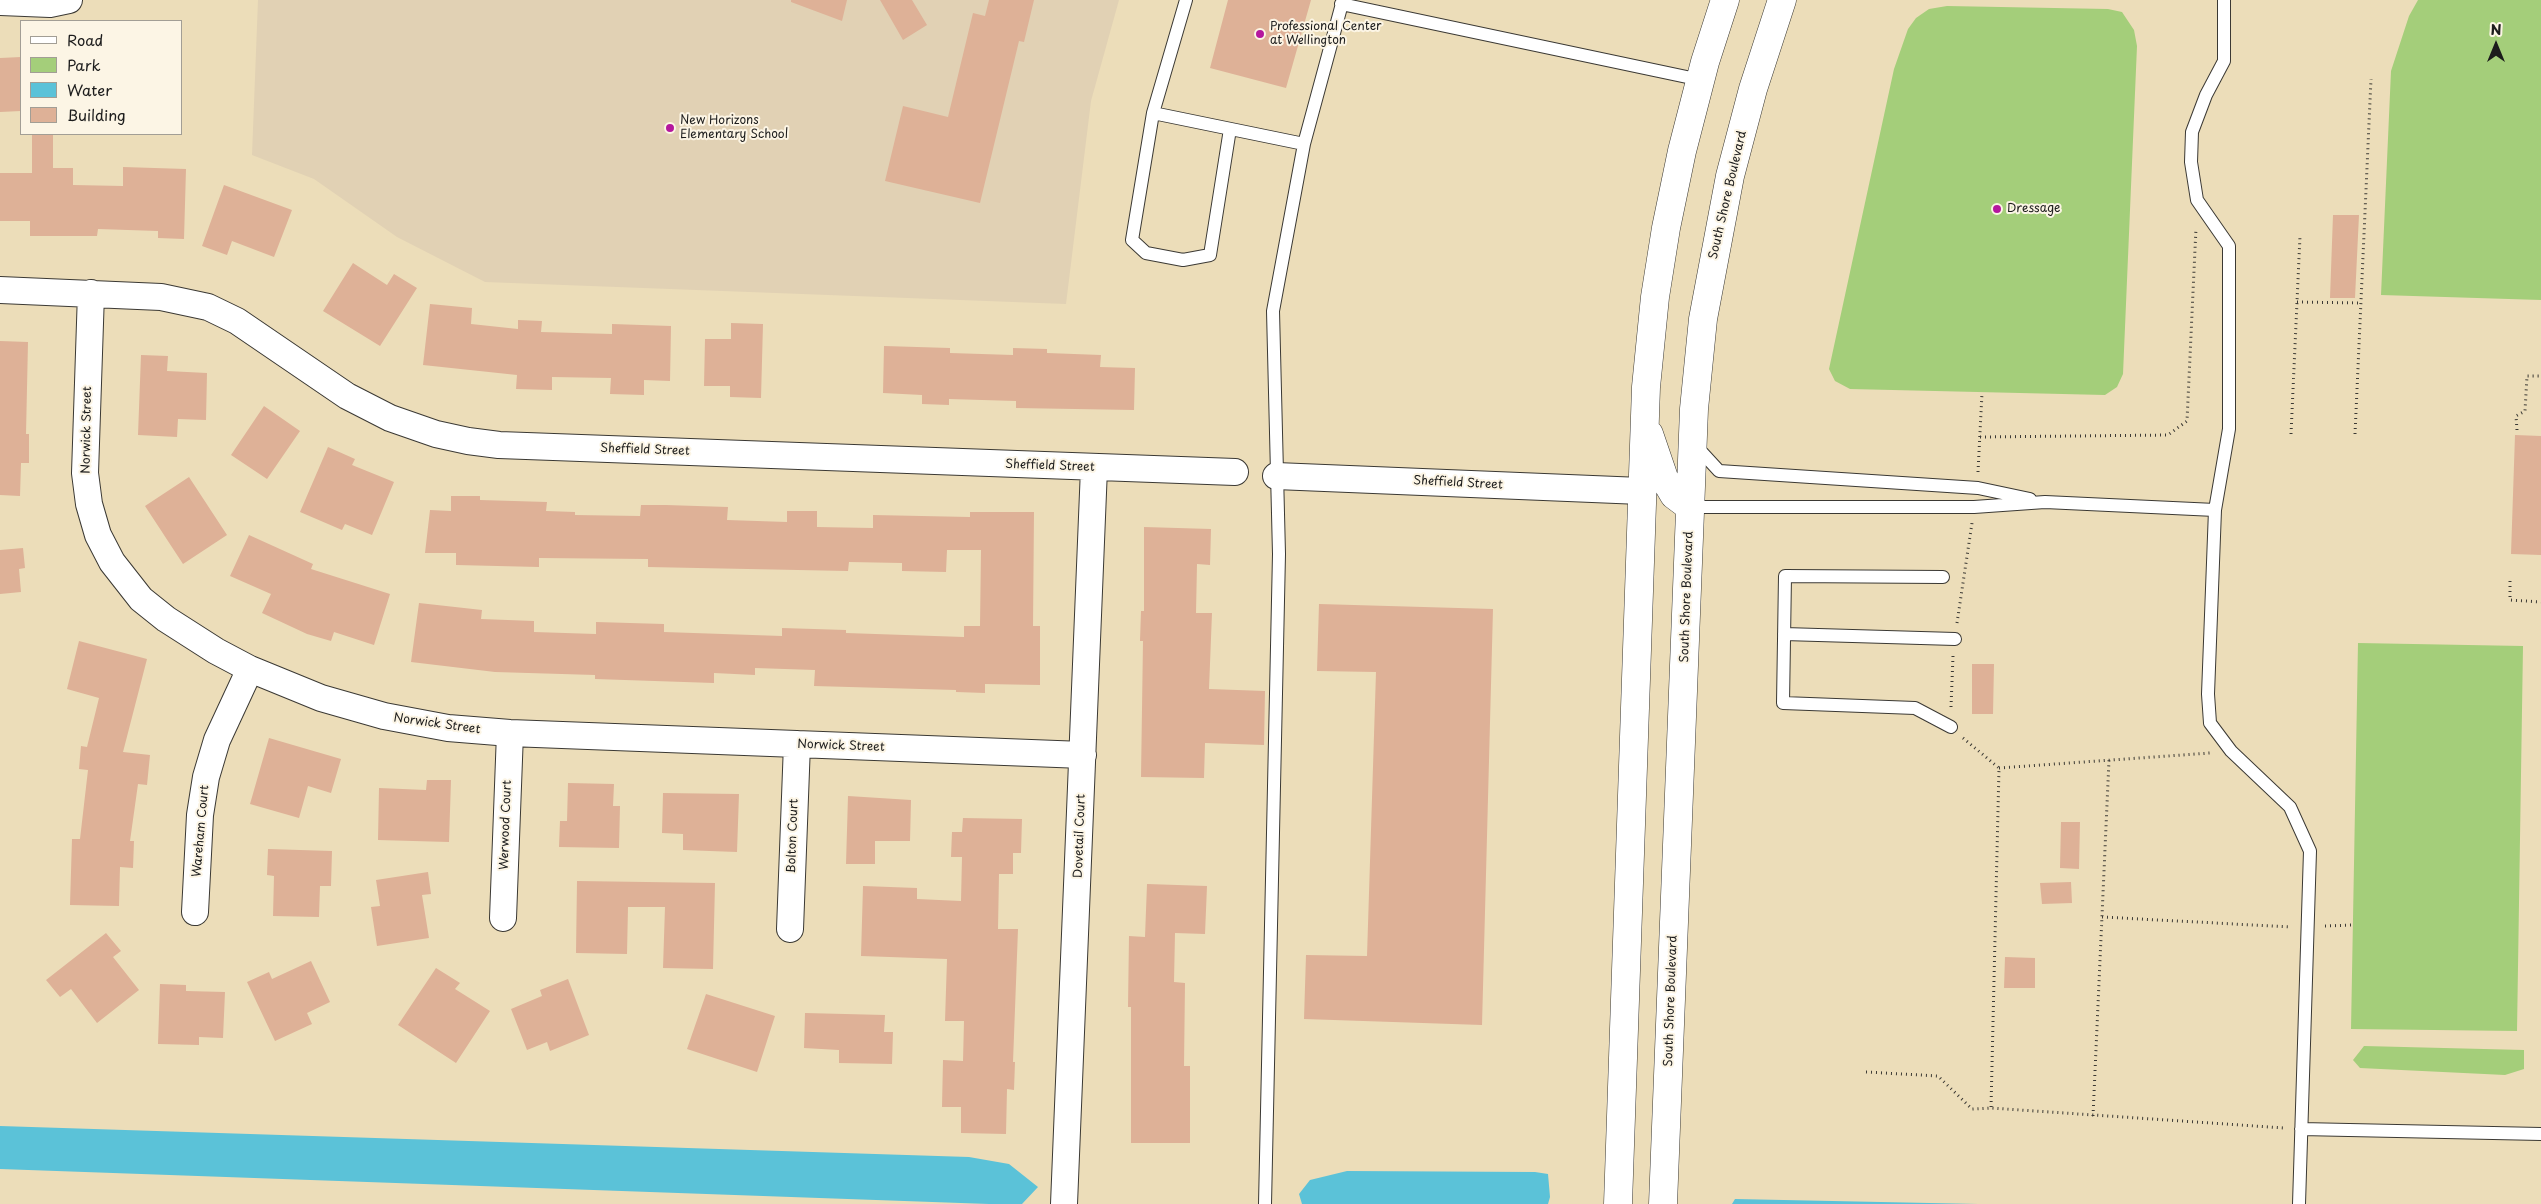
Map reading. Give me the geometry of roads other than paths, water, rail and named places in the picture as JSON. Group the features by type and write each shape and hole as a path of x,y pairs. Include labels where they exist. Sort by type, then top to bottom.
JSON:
{"street":[{"path":"0,2 50,4 69,0"},
{"path":"1618,1204 1644,420 1655,297 1666,228 1682,151 1725,0"},
{"name":"South Shore Boulevard","path":"1664,1204 1692,442 1704,319 1716,243 1730,176 1753,89 1782,0"},
{"name":"Sheffield Street","path":"0,290 161,297 208,307 237,321 347,396 390,418 436,434 468,441 499,445 1235,472"},
{"name":"Norwick Street","path":"91,293 85,473 89,504 98,534 112,562 141,599 166,620 216,651 250,669 321,698 384,716 448,728 510,733 1083,755"},
{"path":"1644,420 1664,478 1674,495 1690,507"},
{"name":"Dovetail Court","path":"1064,1204 1094,468"},
{"name":"Sheffield Street","path":"1276,476 1641,491"},
{"path":"1641,491 1661,502 1669,515 1688,562"},
{"name":"Wareham Court","path":"196,912 200,815 206,777 217,740 250,669"},
{"name":"Werwood Court","path":"503,918 510,733"},
{"name":"Bolton Court","path":"790,929 796,744"}],"lane":[{"path":"1186,0 1153,113 1132,240 1146,253 1183,260 1210,255 1230,129"},
{"path":"2224,0 2224,61 2206,95 2192,132 2191,162 2197,200 2229,246 2229,429 2215,510 2208,694 2210,723 2231,751 2290,807 2310,851 2299,1204"},
{"path":"1264,1204 1280,554 1276,476 1273,312 1304,144 1342,2 1701,80"},
{"path":"1153,113 1304,144"},
{"path":"1692,442 1719,471 1978,488 2045,502"},
{"path":"1690,507 1974,507 2045,502 2215,510"},
{"path":"1944,577 1785,576 1783,703 1915,708 1951,727"},
{"path":"1784,634 1955,639"},
{"path":"2301,1128 2541,1134"}],"water":[{"path":"0,1126 969,1157 1009,1164 1038,1187 1022,1204 989,1204 0,1169"},
{"path":"1347,1171 1535,1172 1548,1174 1550,1197 1548,1204 1302,1204 1299,1194 1310,1180"},
{"path":"1735,1199 1978,1204 1732,1204"}],"place":[{"name":"Professional Center at Wellington","path":"1260,34"},
{"name":"New Horizons Elementary School","path":"670,128"},
{"name":"Dressage","path":"1997,209"}]}
